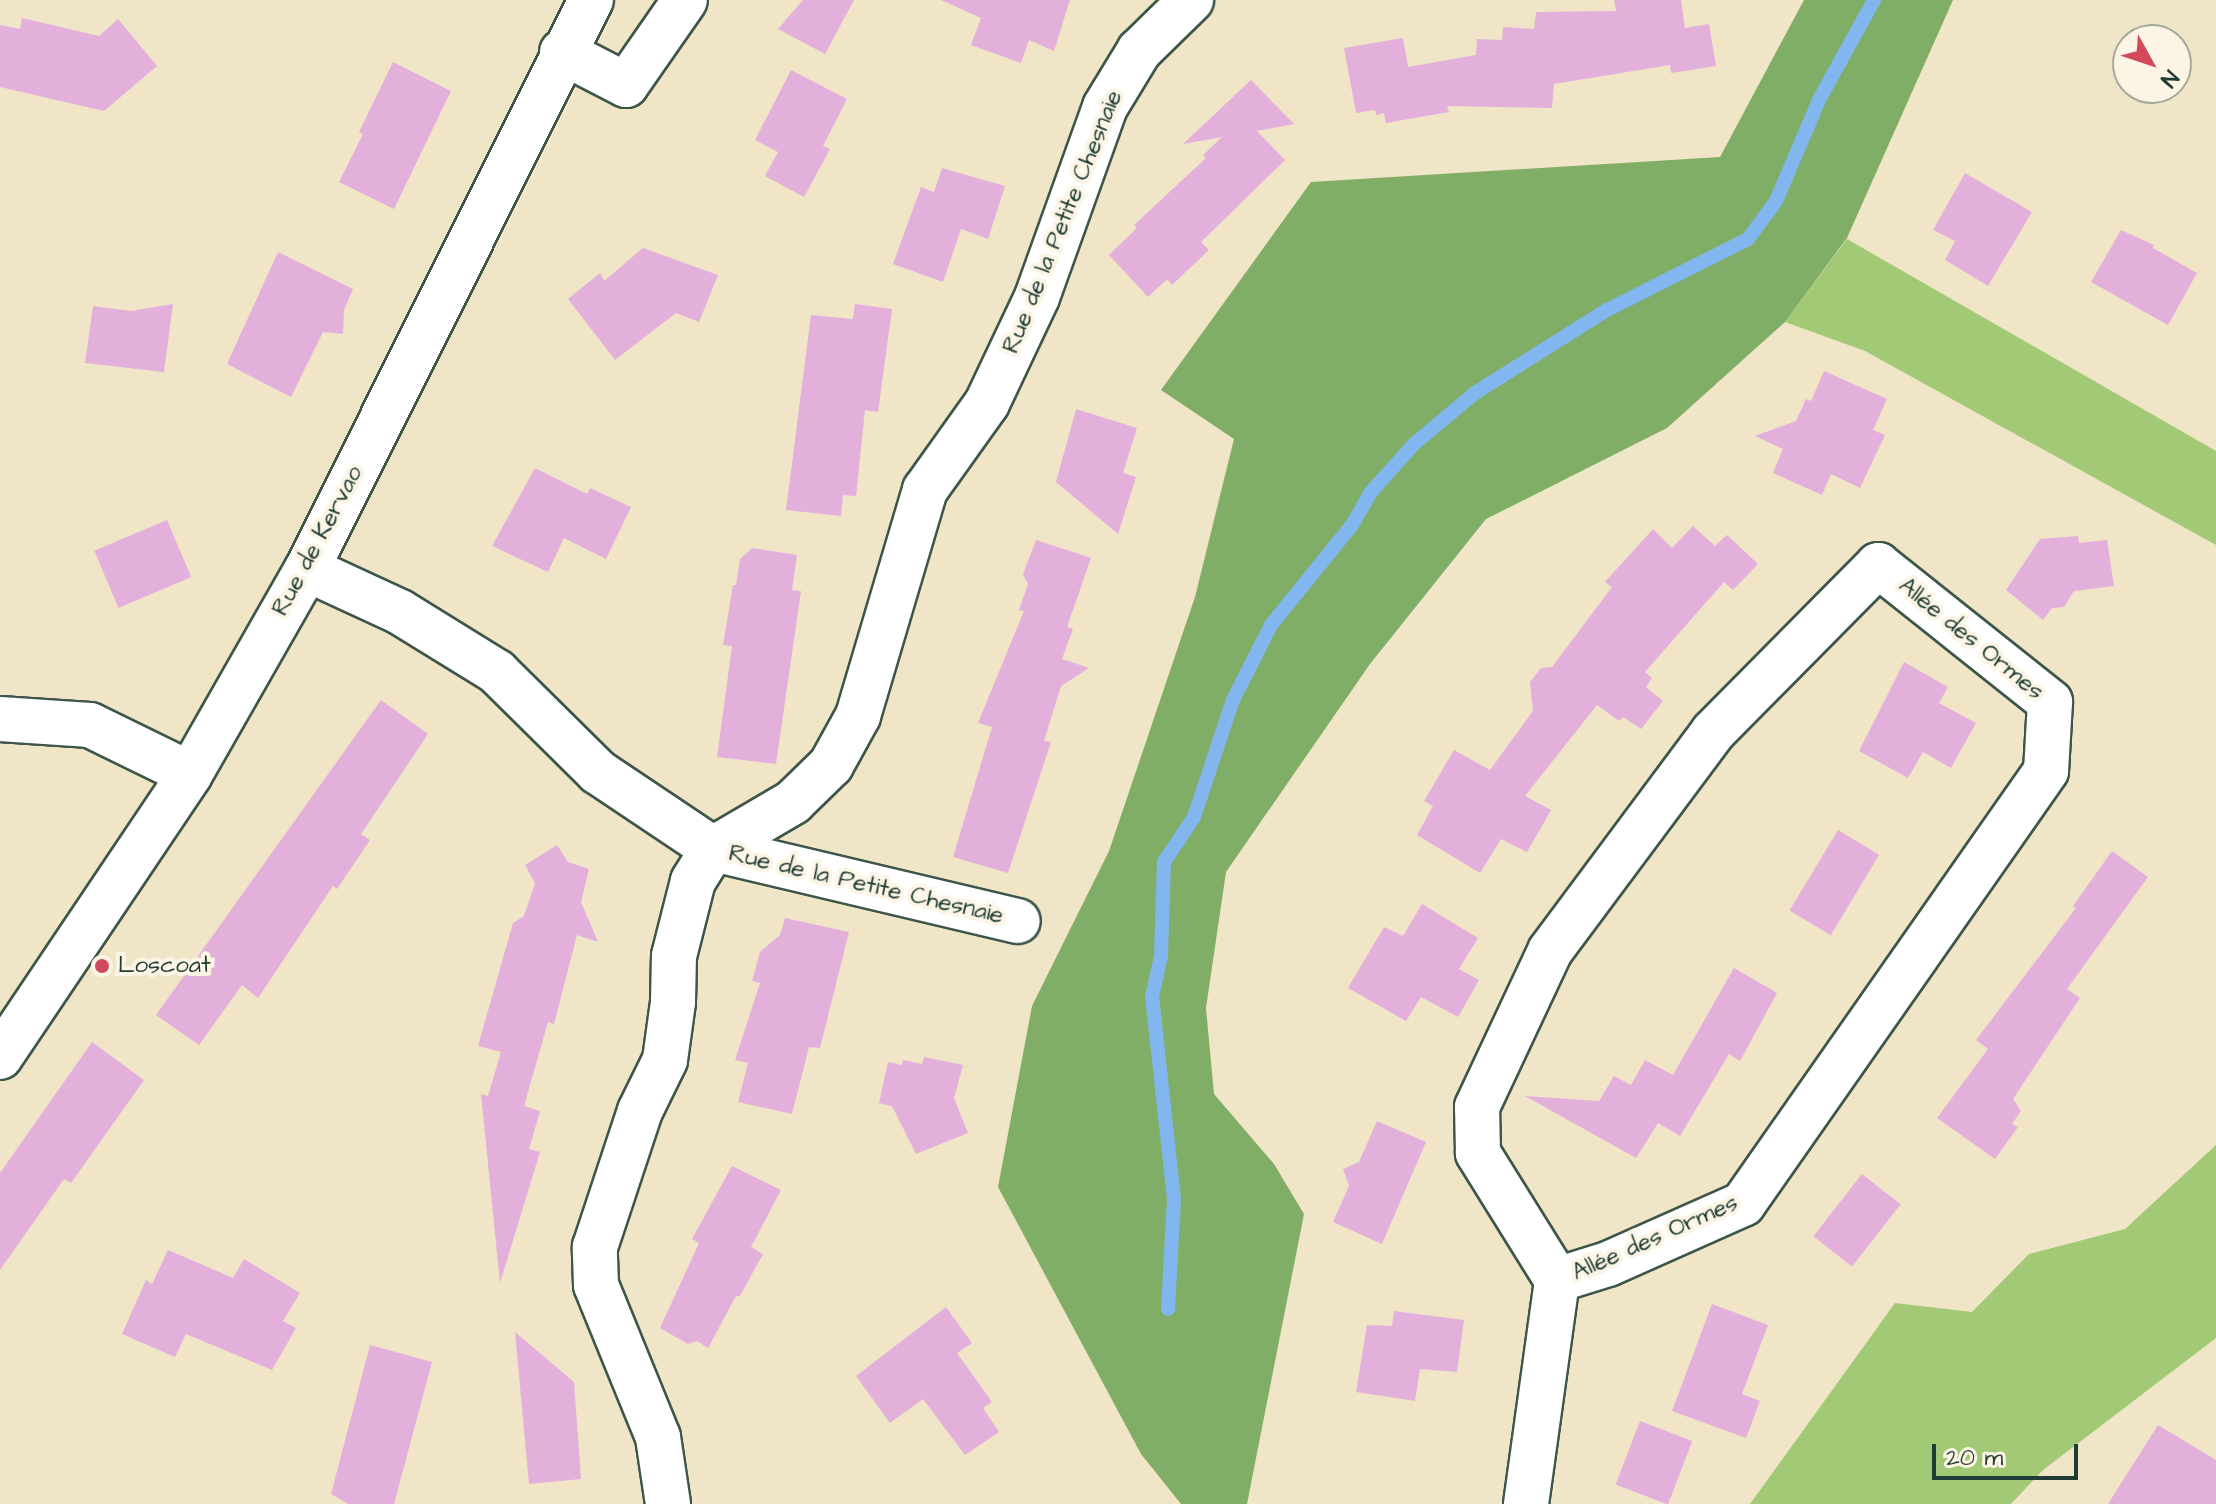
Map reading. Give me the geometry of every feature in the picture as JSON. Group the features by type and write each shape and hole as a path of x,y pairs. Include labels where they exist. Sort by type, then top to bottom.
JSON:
{"street":[{"name":"Rue de Kervao","path":"0,1057 190,774 307,569 562,52 591,0"},
{"path":"562,52 626,85 685,0"},
{"name":"Rue de la Petite Chesnaie","path":"668,1504 658,1437 596,1285 595,1247 640,1111 665,1060 673,1002 674,956 693,881 713,849 793,802 831,765 858,716 925,490 987,403 1030,310 1105,107 1139,51 1191,0"},
{"name":"Allée des Ormes","path":"1526,1504 1557,1280 1478,1153 1477,1107 1559,939 1713,732 1878,565 2050,702 2046,771 1743,1204 1608,1264 1557,1280"},
{"name":"Rue de la Petite Chesnaie","path":"307,569 400,612 497,672 598,772 713,849 1018,921"},
{"path":"0,719 90,725 190,774"}],"green space":[{"path":"1804,0 1953,0 1847,238 1785,322 1667,428 1486,519 1370,664 1226,872 1206,1008 1214,1094 1274,1164 1304,1214 1247,1504 1181,1504 1141,1454 998,1187 1032,1006 1109,851 1195,597 1234,439 1161,390 1311,182 1720,157"},
{"path":"1847,239 2216,451 2216,545 1865,351 1785,322"},
{"path":"2216,1145 2216,1338 2043,1470 2011,1504 1750,1504 1895,1303 1972,1312 2029,1254 2125,1229"}],"building":[{"path":"803,0 854,0 825,54 778,29"},
{"path":"941,0 1070,0 1054,51 1029,40 1021,63 971,45 981,18"},
{"path":"1614,0 1681,0 1685,28 1709,24 1716,66 1671,73 1670,65 1554,84 1552,108 1447,106 1449,112 1386,123 1384,113 1376,115 1375,110 1356,113 1344,48 1403,38 1408,67 1476,55 1477,39 1502,40 1503,27 1534,29 1536,12 1616,11"},
{"path":"22,18 99,36 118,19 157,66 104,111 0,87 0,25 20,29"},
{"path":"393,62 451,91 394,209 339,182"},
{"path":"791,70 847,99 823,146 830,149 804,197 765,176 778,152 755,140"},
{"path":"1251,80 1294,124 1257,131 1285,160 1201,242 1209,250 1172,285 1167,279 1148,297 1109,255 1137,228 1134,225 1206,158 1203,155 1222,137 1183,144"},
{"path":"942,168 1005,186 988,239 961,229 943,282 893,264 921,187 934,192"},
{"path":"1965,173 2032,212 1988,286 1945,260 1955,241 1933,230"},
{"path":"2121,230 2154,245 2153,248 2197,273 2168,325 2091,282"},
{"path":"643,248 718,275 699,322 676,313 615,360 568,299 600,273 604,281"},
{"path":"278,252 353,289 344,310 343,334 323,332 291,397 227,364"},
{"path":"173,304 164,372 85,363 93,306 131,311"},
{"path":"855,304 892,309 878,412 865,410 856,496 843,495 841,516 786,510 811,315 853,319"},
{"path":"1824,371 1887,399 1873,430 1885,435 1860,488 1831,474 1822,495 1773,473 1783,449 1755,436 1796,421 1806,399 1811,401"},
{"path":"1076,409 1137,428 1123,473 1136,477 1118,534 1056,482"},
{"path":"535,468 587,494 590,488 631,507 606,559 564,538 548,572 492,546"},
{"path":"167,520 191,577 119,608 94,551"},
{"path":"1693,526 1715,546 1727,535 1758,564 1733,590 1724,582 1645,672 1652,678 1646,687 1663,701 1641,729 1623,717 1619,721 1597,705 1525,796 1551,810 1527,852 1501,839 1480,873 1417,835 1433,806 1424,801 1454,750 1490,770 1533,711 1530,682 1541,668 1552,667 1612,587 1605,582 1653,529 1672,548"},
{"path":"2078,536 2079,543 2107,540 2114,586 2074,591 2064,607 2052,608 2043,620 2006,590 2040,539"},
{"path":"1036,540 1091,558 1067,627 1073,629 1062,659 1089,668 1061,686 1044,741 1051,742 1008,873 953,857 992,727 978,723 1024,611 1019,610 1028,584 1023,574"},
{"path":"752,548 797,555 792,590 801,591 776,764 717,757 732,646 723,645 733,585 736,585 740,559"},
{"path":"1904,662 1948,687 1939,703 1976,723 1951,768 1923,752 1908,778 1859,751"},
{"path":"381,700 428,734 361,834 370,840 337,889 333,886 258,998 242,985 199,1045 156,1015"},
{"path":"1838,830 1879,855 1831,935 1790,911"},
{"path":"557,845 568,862 589,869 581,902 598,942 577,935 554,1024 548,1022 524,1106 540,1111 529,1149 540,1152 500,1283 481,1094 488,1096 501,1052 478,1046 513,923 524,916 535,883 525,865"},
{"path":"2112,851 2148,877 2067,989 2080,998 2013,1099 2021,1111 2012,1124 2018,1127 1995,1159 1937,1118 1988,1049 1976,1040 2076,908 2073,906"},
{"path":"1422,904 1478,938 1459,969 1479,980 1458,1017 1421,997 1406,1021 1348,988 1384,927 1403,936"},
{"path":"785,918 849,932 820,1048 809,1047 792,1114 738,1102 748,1063 735,1060 760,983 752,981 760,952 780,935"},
{"path":"1734,968 1777,993 1740,1061 1729,1054 1680,1136 1658,1123 1636,1158 1525,1096 1599,1101 1614,1076 1631,1085 1645,1060 1673,1075"},
{"path":"92,1042 144,1080 71,1183 64,1179 0,1270 0,1173"},
{"path":"924,1057 963,1065 954,1098 968,1133 916,1154 892,1106 879,1103 888,1062 902,1065 903,1060 922,1064"},
{"path":"1377,1121 1426,1142 1382,1244 1333,1222 1349,1186 1343,1169 1359,1162"},
{"path":"732,1166 781,1190 751,1247 763,1254 708,1348 697,1341 688,1344 660,1328 699,1243 692,1239"},
{"path":"1862,1174 1901,1204 1852,1266 1813,1236"},
{"path":"168,1250 233,1278 244,1259 300,1293 283,1321 296,1328 272,1370 186,1334 175,1357 122,1334 146,1280 152,1284"},
{"path":"1712,1304 1768,1325 1742,1394 1760,1401 1746,1438 1672,1411"},
{"path":"946,1307 972,1343 957,1353 992,1402 983,1408 999,1432 965,1455 923,1399 890,1423 856,1376"},
{"path":"1394,1311 1464,1320 1457,1372 1420,1369 1415,1401 1356,1392 1367,1325 1392,1326"},
{"path":"515,1332 574,1382 581,1479 529,1484"},
{"path":"370,1345 432,1362 394,1504 348,1504 331,1494"},
{"path":"1640,1421 1692,1441 1668,1504 1616,1484"},
{"path":"2158,1425 2216,1460 2216,1504 2108,1504"}],"waterway":[{"path":"1168,1309 1174,1199 1152,997 1161,956 1164,862 1194,817 1233,700 1271,625 1352,525 1371,492 1414,444 1475,393 1607,310 1748,239 1776,201 1820,98 1874,0"}],"place":[{"name":"Loscoat","path":"102,966"}]}
